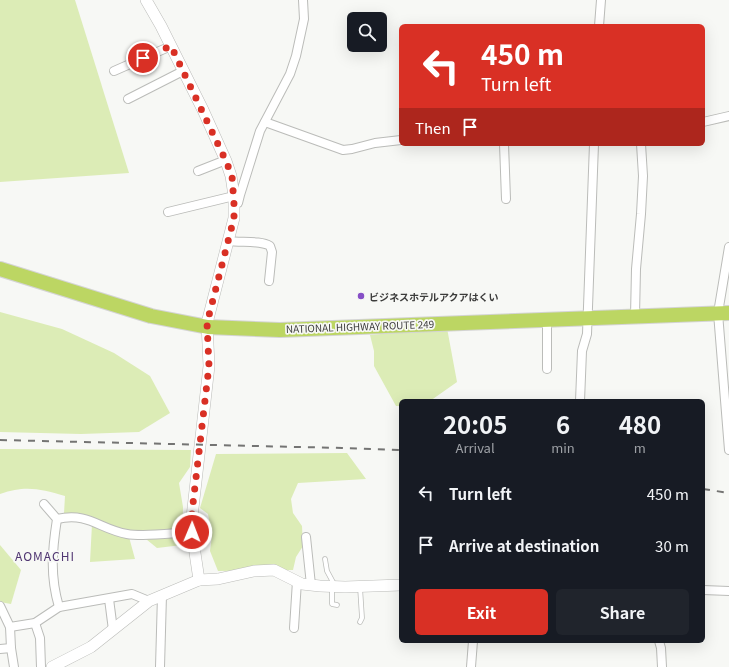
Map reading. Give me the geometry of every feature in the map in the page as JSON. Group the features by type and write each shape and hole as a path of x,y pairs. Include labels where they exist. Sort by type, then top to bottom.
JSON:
{"highway":[{"name":"NATIONAL HIGHWAY ROUTE 249","path":"0,269 150,316 208,327 280,330 723,313"}],"street":[{"path":"146,0 171,46 226,160 232,176 234,218 207,323 209,366 192,512 192,532 199,580"},
{"path":"234,200 238,204 260,132 290,74 296,56 304,19 303,0"},
{"path":"599,24 600,0"},
{"path":"114,71 171,46"},
{"path":"128,99 183,71"},
{"path":"705,122 729,116"},
{"path":"265,122 343,150 375,143 399,140"},
{"path":"504,146 506,199"},
{"path":"580,399 582,351 587,334 594,146"},
{"path":"636,316 636,269 644,176 642,146"},
{"path":"198,172 226,160"},
{"path":"168,212 234,200"},
{"path":"228,241 262,243 270,246 272,252 269,281"},
{"path":"729,247 723,313 729,450"},
{"path":"547,319 547,368"},
{"path":"44,504 56,519 52,570 54,590 59,607"},
{"path":"56,519 78,517 94,521 128,535 160,535 192,532"},
{"path":"306,537 311,585"},
{"path":"52,667 91,648 149,600 199,580 254,571 274,570 302,584 333,586 399,585"},
{"path":"294,628 297,581"},
{"path":"705,590 729,591"},
{"path":"10,627 36,623 59,607 132,594 149,600"},
{"path":"160,666 162,596"},
{"path":"109,599 113,630"},
{"path":"0,606 10,627 10,648 14,667"},
{"path":"36,623 40,638 41,667"},
{"path":"471,667 473,643"},
{"path":"660,643 662,667"},
{"path":"0,649 10,648"}],"lane":[{"path":"325,559 327,571 333,586 332,604 337,605"},
{"path":"360,586 362,618 360,622"}],"green space":[{"path":"0,0 75,0 129,173 0,182"},
{"path":"0,312 62,329 114,353 150,376 170,413 139,432 81,434 0,432"},
{"path":"447,328 457,382 433,399 399,399 399,406 396,406 374,366 374,351 370,335"},
{"path":"0,449 191,450 190,467 179,483 183,507 182,545 157,548 141,535 129,537 135,559 90,562 92,524 64,513 65,496 48,491 33,489 9,491 0,494"},
{"path":"347,453 366,479 298,483 291,499 293,513 302,526 303,546 296,557 293,570 218,571 210,551 212,536 208,514 200,508 216,454"},
{"path":"0,545 21,570 11,604 0,602"}],"railway":[{"path":"0,440 399,450"},
{"path":"705,489 729,493"}],"place":[{"name":"ビジネスホテルアクアはくい","path":"361,296"}],"district":[{"name":"AOMACHI","path":"45,555"}],"route":[{"path":"143,58 171,46 203,110 232,176 234,218 207,323 209,366 192,512 192,532"}]}
